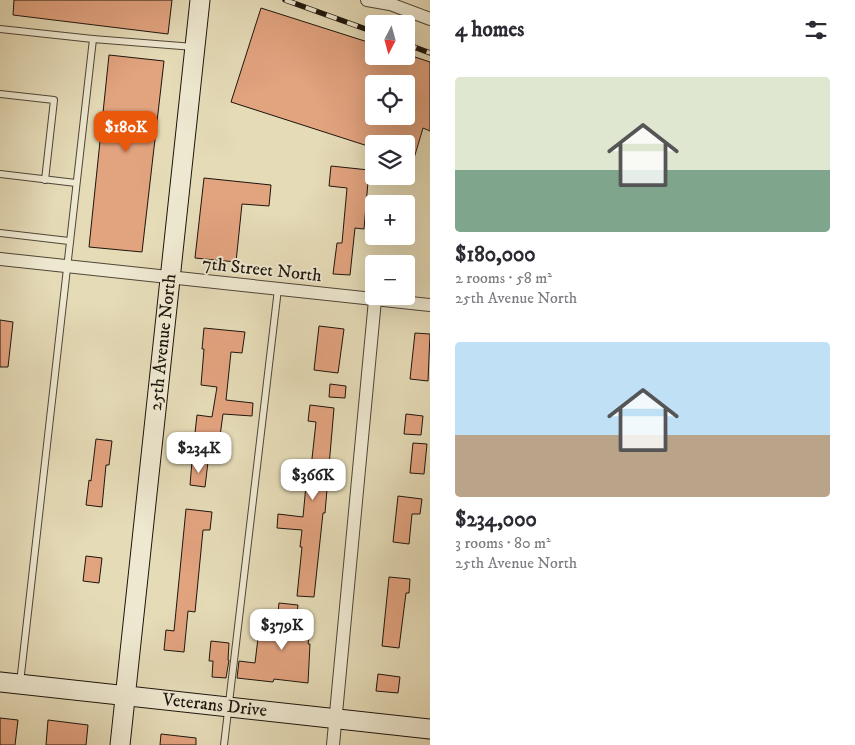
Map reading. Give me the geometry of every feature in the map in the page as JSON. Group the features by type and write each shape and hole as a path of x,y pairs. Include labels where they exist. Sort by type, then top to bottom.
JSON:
{"street":[{"name":"25th Avenue North","path":"120,745 200,0"},
{"path":"367,0 390,4 430,19"},
{"name":"7th Street North","path":"0,259 365,299"},
{"name":"7th Street North","path":"415,304 430,306"},
{"path":"333,745 375,305"},
{"name":"Veterans Drive","path":"0,682 126,694 430,729"}],"lane":[{"path":"0,29 195,47"},
{"path":"20,684 93,38"},
{"path":"0,94 54,100 45,180"},
{"path":"0,174 76,183"},
{"path":"0,232 69,241"},
{"path":"224,745 278,289"}],"building":[{"path":"14,0 172,0 168,34 13,15"},
{"path":"261,8 365,41 365,65 415,65 415,57 430,62 430,131 423,128 415,155 415,135 365,135 365,145 231,102"},
{"path":"109,55 164,61 142,252 89,247"},
{"path":"331,166 365,170 365,185 368,185 367,195 365,195 364,229 355,228 350,275 333,274 337,243 342,243 347,188 329,186"},
{"path":"204,178 271,185 269,206 242,204 236,262 195,258"},
{"path":"0,320 13,322 8,367 0,367"},
{"path":"319,326 344,329 338,373 314,370"},
{"path":"204,328 245,332 242,353 231,352 226,400 253,403 252,416 223,414 220,436 195,433 197,415 212,417 217,387 201,385"},
{"path":"415,333 430,334 428,381 410,379"},
{"path":"330,384 346,386 345,398 329,397"},
{"path":"310,405 334,408 325,513 323,513 314,597 297,596 302,530 277,528 278,514 303,517 306,485 309,486 316,422 308,421"},
{"path":"406,414 423,416 421,435 404,434"},
{"path":"96,439 112,441 109,465 106,465 102,507 86,505"},
{"path":"413,443 427,444 424,474 410,473"},
{"path":"192,461 208,462 205,487 190,485"},
{"path":"398,496 422,499 420,514 412,514 409,544 393,542"},
{"path":"186,509 212,512 210,530 203,530 195,612 188,611 184,652 164,650 166,630 174,631"},
{"path":"86,556 102,558 99,583 83,581"},
{"path":"389,577 410,579 409,593 406,593 399,648 382,646"},
{"path":"279,603 298,605 296,620 311,622 308,644 310,644 308,683 274,679 273,682 237,678 239,661 255,663 258,638 275,639"},
{"path":"211,641 229,643 226,678 212,677 213,661 209,661"},
{"path":"378,674 400,677 398,693 376,691"},
{"path":"0,718 18,720 15,745 0,745"},
{"path":"48,720 88,725 86,745 46,745"},
{"path":"161,734 196,738 196,745 160,745"}],"railway":[{"path":"285,0 365,29"},
{"path":"415,47 430,53"}]}
